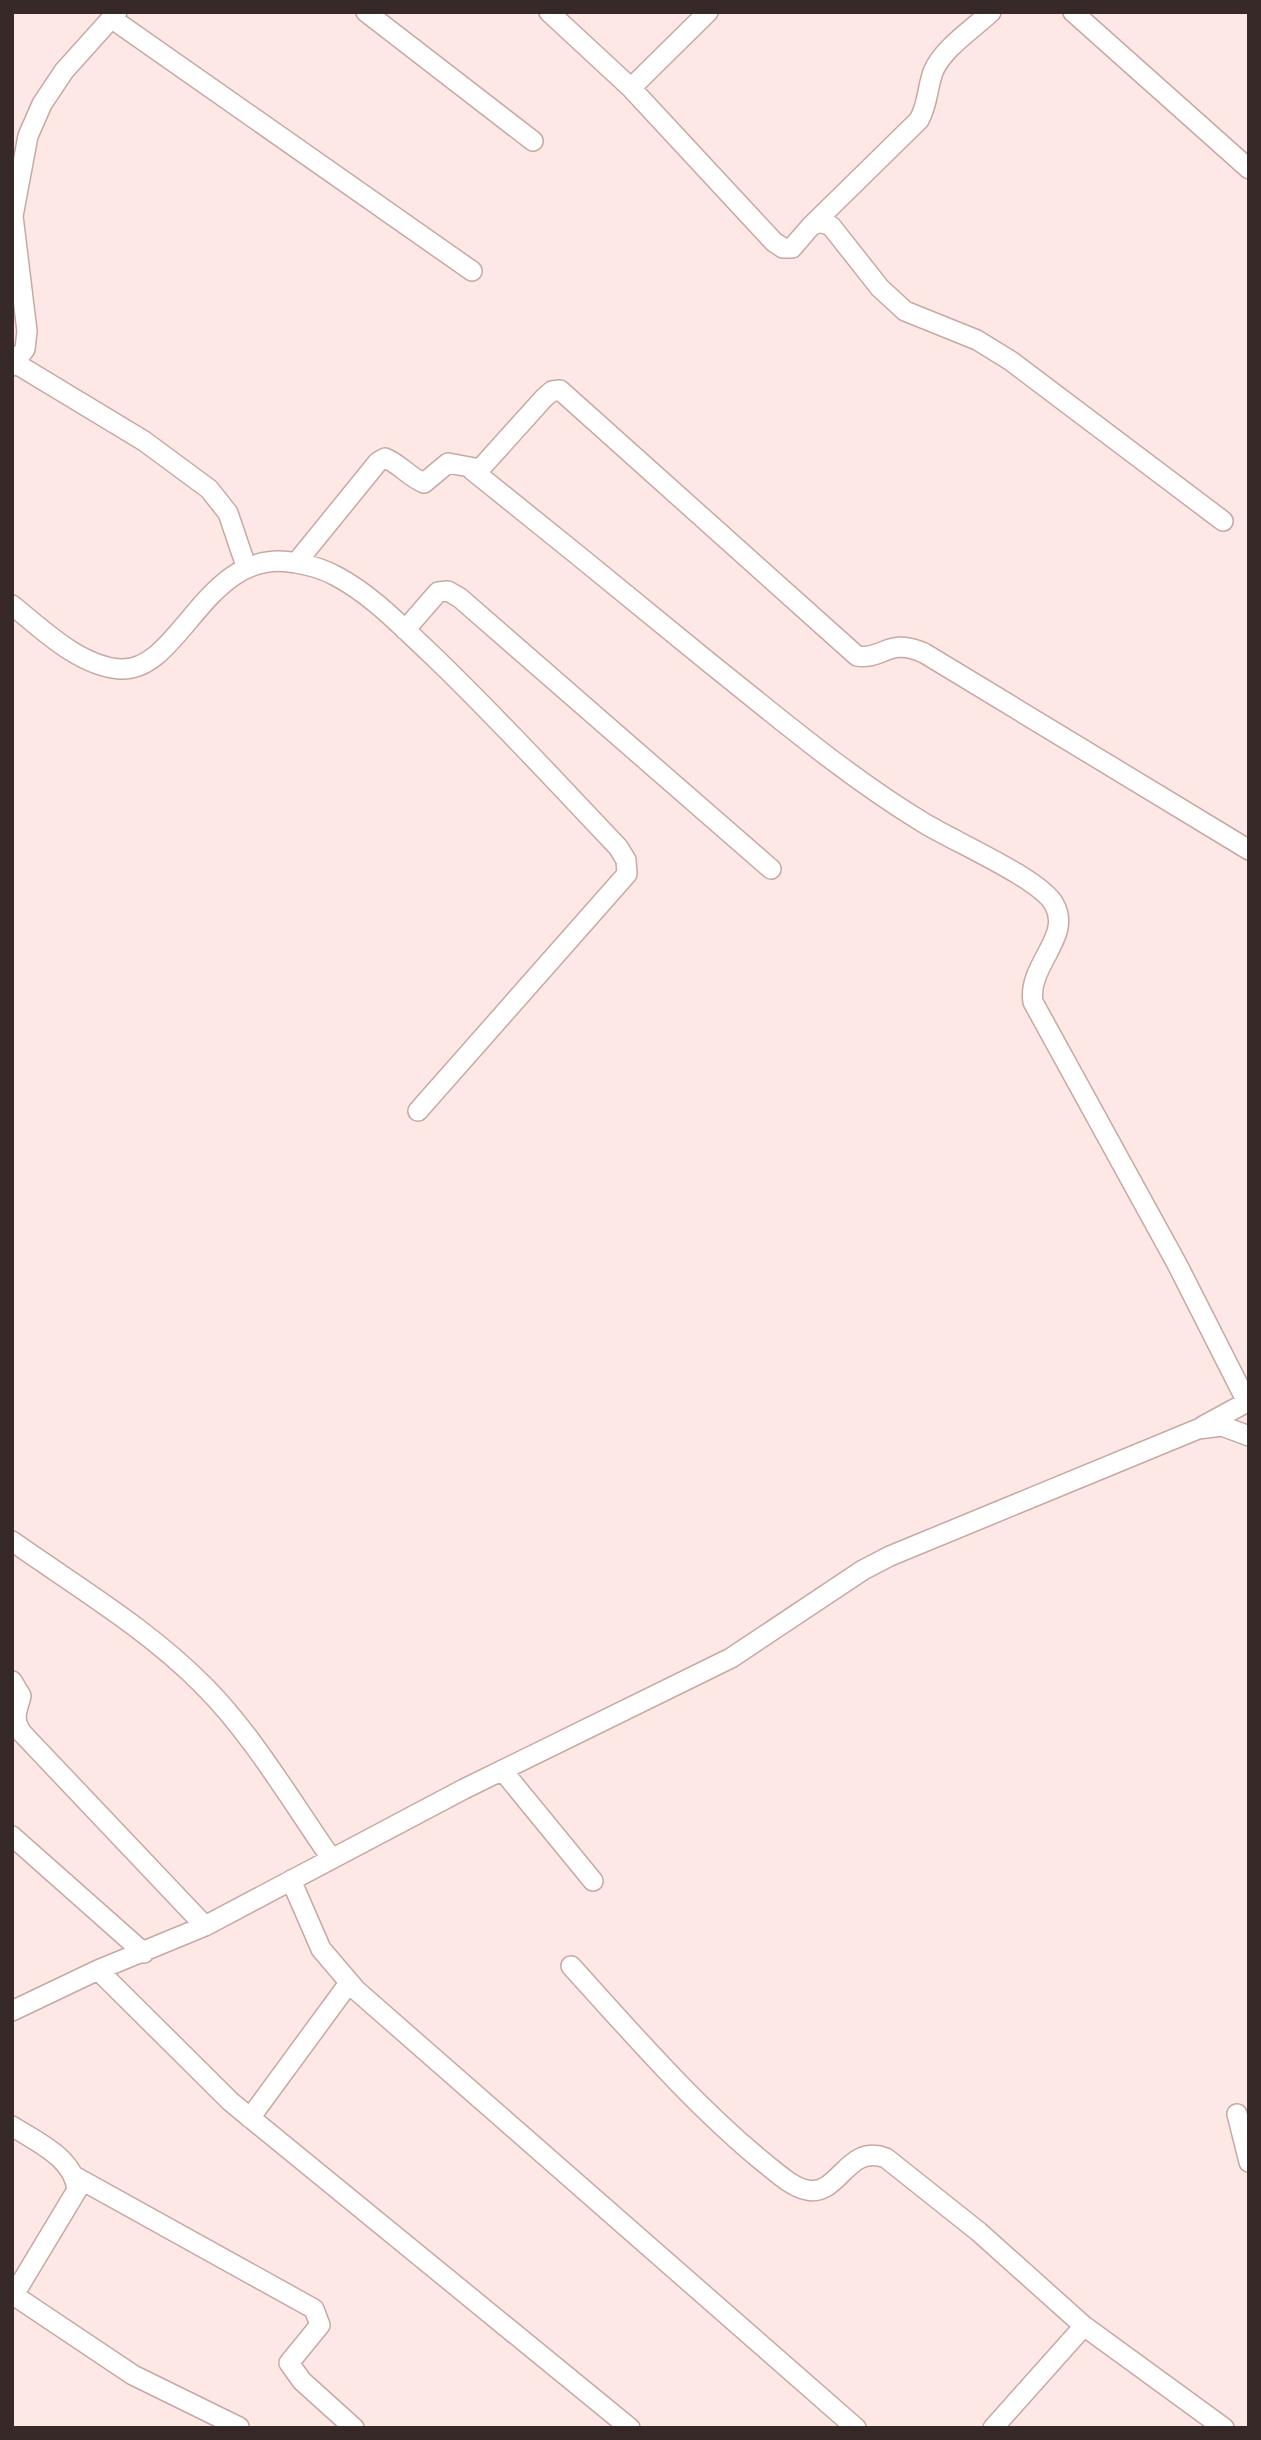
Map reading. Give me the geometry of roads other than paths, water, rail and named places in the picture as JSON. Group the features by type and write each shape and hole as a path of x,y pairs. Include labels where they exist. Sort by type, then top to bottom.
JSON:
{"street":[{"path":"366,12 533,141"},
{"path":"548,12 631,88 774,242 783,248 792,248 919,120 926,108 934,71 941,60 991,12"},
{"path":"631,88 708,12"},
{"path":"1073,12 1249,169"},
{"path":"246,566 228,513 209,489 144,441 14,365 25,349 27,331 13,216 28,136 42,104 64,71 114,15 472,271"},
{"path":"811,226 820,222 831,226 880,288 905,311 977,340 1011,361 1223,521"},
{"path":"472,470 480,469 552,391 560,390 857,656 866,658 888,647 911,647 1249,850"},
{"path":"12,2011 98,1970 145,1953 205,1926 502,1770 731,1658 835,1588 890,1556 1198,1429 1248,1402 1034,1002 1031,989 1035,975 1056,938 1059,920 1054,904 1029,880 922,822 817,750 472,470 448,463 424,483 386,458 378,461 296,563"},
{"path":"12,605 65,646 94,661 121,669 142,663 161,650 229,577 246,566 272,560 296,563 334,575 362,593 471,693 626,860 627,874 418,1111"},
{"path":"404,630 438,592 448,591 460,598 771,869"},
{"path":"1198,1429 1222,1426 1249,1436"},
{"path":"12,1541 172,1655 206,1688 234,1721 331,1858"},
{"path":"12,1681 20,1696 14,1714 15,1723 22,1733 205,1926"},
{"path":"502,1770 593,1881"},
{"path":"12,1836 145,1953"},
{"path":"291,1880 321,1950 349,1983 856,2428"},
{"path":"571,1966 711,2115 777,2173 807,2190 820,2190 857,2159 876,2155 886,2158 979,2232 1084,2326 1224,2428"},
{"path":"98,1970 144,2019 250,2118 392,2230 630,2428"},
{"path":"250,2118 349,1983"},
{"path":"1237,2114 1249,2162"},
{"path":"12,2126 51,2151 76,2177 314,2309 320,2325 289,2363 302,2381 354,2428"},
{"path":"76,2177 77,2190 13,2296 133,2375 239,2427"},
{"path":"993,2428 1084,2326"}]}
